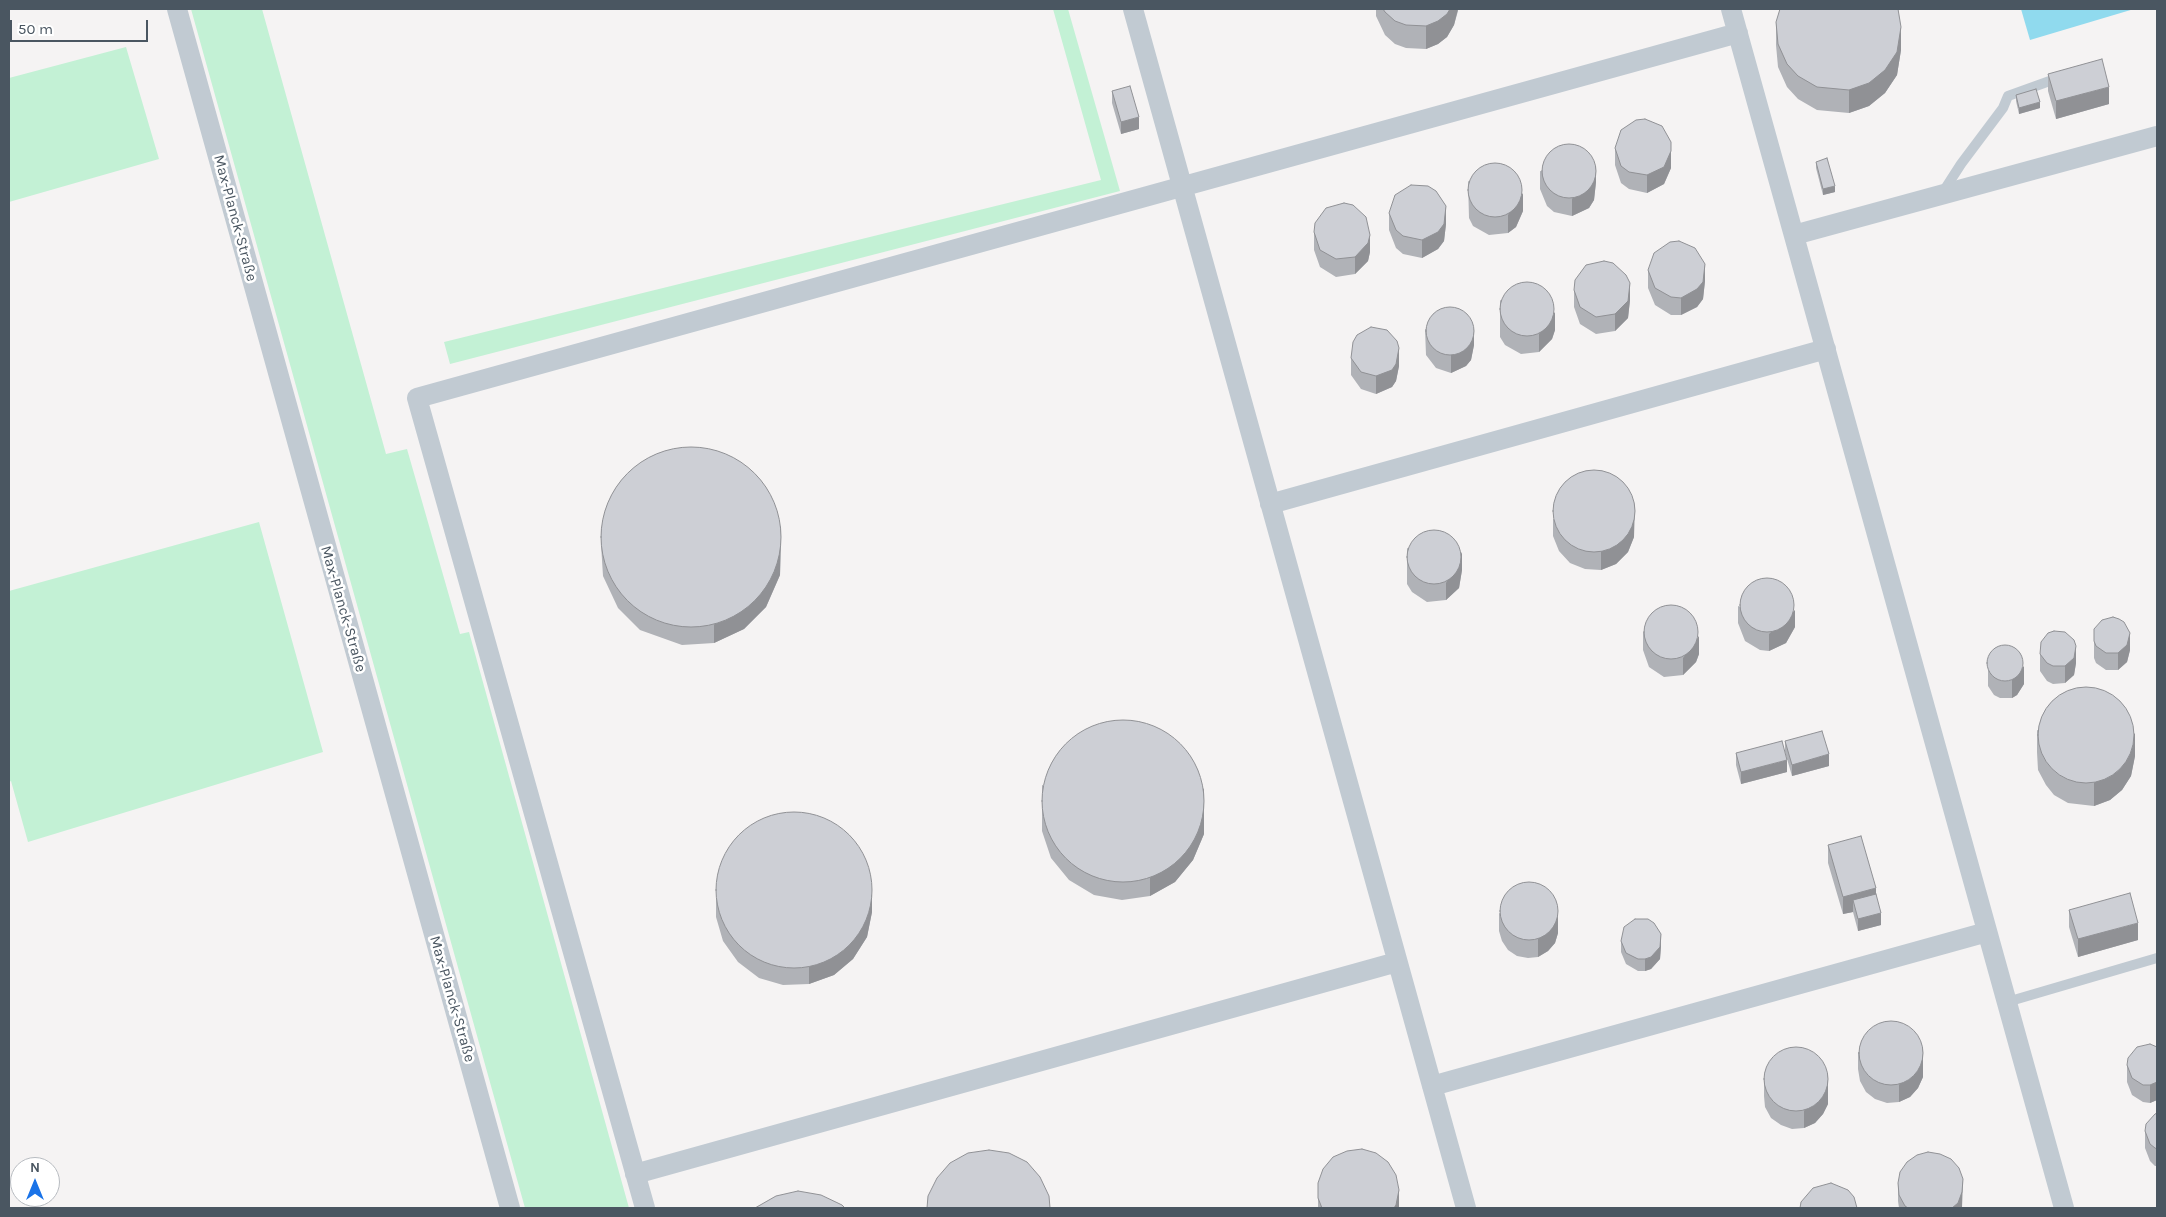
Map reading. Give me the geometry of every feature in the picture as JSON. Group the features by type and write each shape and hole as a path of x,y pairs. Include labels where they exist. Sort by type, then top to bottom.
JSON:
{"street":[{"name":"Max-Planck-Straße","path":"177,9 510,1208"},
{"path":"1133,9 1466,1208"},
{"path":"1731,9 2064,1208"},
{"path":"645,1208 417,398 1738,33"},
{"path":"1794,235 2157,136"},
{"path":"1270,504 1826,349"},
{"path":"1432,1086 1987,932"},
{"path":"635,1174 1397,962"}],"lane":[{"path":"1941,195 1961,164 2003,108 2008,96 2058,78"},
{"path":"2007,1002 2157,958"}],"green space":[{"path":"191,9 262,9 386,454 407,449 460,634 469,632 629,1208 525,1208"},
{"path":"1053,9 1068,9 1120,191 450,364 444,342 1101,180"},
{"path":"126,47 159,159 9,202 9,78"},
{"path":"259,522 323,752 28,842 11,781 9,782 9,591"}],"water":[{"path":"2021,9 2134,9 2030,40"}],"building":[{"path":"1383,9 1450,9 1438,21 1426,26 1406,25 1395,21"},
{"path":"1780,9 1898,9 1901,27 1897,52 1885,70 1869,83 1849,90 1817,87 1798,76 1787,64 1778,44 1776,22"},
{"path":"2102,59 2109,87 2056,101 2048,74"},
{"path":"1130,86 1139,117 1121,122 1112,91"},
{"path":"2036,89 2040,102 2019,108 2016,95"},
{"path":"1645,119 1662,126 1671,142 1671,151 1664,167 1647,175 1629,172 1621,166 1615,148 1621,130 1636,120"},
{"path":"1564,144 1574,144 1584,148 1592,156 1596,171 1592,186 1584,194 1574,198 1564,198 1554,194 1546,186 1542,176 1542,166 1546,156 1554,148"},
{"path":"1827,158 1835,186 1823,189 1816,162"},
{"path":"1490,163 1500,163 1510,167 1518,175 1522,190 1518,205 1510,213 1500,217 1490,217 1480,213 1472,205 1468,195 1468,185 1472,175 1480,167"},
{"path":"1411,185 1428,186 1436,191 1446,206 1444,224 1438,232 1422,240 1403,236 1396,230 1389,213 1395,195"},
{"path":"1344,203 1353,205 1366,217 1370,235 1368,243 1355,257 1336,259 1320,250 1314,232 1315,223 1326,208"},
{"path":"1679,241 1695,248 1705,264 1703,282 1697,289 1681,298 1671,297 1655,288 1648,270 1654,253 1670,242"},
{"path":"1604,261 1613,263 1626,275 1630,283 1628,301 1615,314 1596,317 1580,307 1574,290 1575,280 1586,265"},
{"path":"1522,282 1532,282 1542,286 1550,294 1554,309 1550,324 1542,332 1532,336 1522,336 1512,332 1504,324 1500,314 1500,304 1504,294 1512,286"},
{"path":"1450,307 1459,309 1467,314 1472,322 1474,331 1472,340 1467,348 1459,353 1450,355 1441,353 1433,348 1428,340 1426,331 1428,322 1433,314 1441,309"},
{"path":"1371,327 1387,330 1397,341 1399,348 1396,364 1392,370 1376,376 1361,372 1351,358 1353,342 1357,335"},
{"path":"691,447 725,454 748,468 760,480 770,495 777,511 781,537 774,571 760,594 748,606 733,616 717,623 691,627 657,620 634,606 622,594 612,579 605,563 601,537 608,503 622,480 634,468 649,458 665,451"},
{"path":"1594,470 1610,473 1623,482 1632,495 1635,511 1632,527 1623,540 1610,549 1594,552 1578,549 1565,540 1556,527 1553,511 1556,495 1565,482 1578,473"},
{"path":"1429,530 1439,530 1449,534 1457,542 1461,557 1457,572 1449,580 1439,584 1429,584 1419,580 1411,572 1407,562 1407,552 1411,542 1419,534"},
{"path":"1762,578 1772,578 1782,582 1790,590 1794,605 1790,620 1782,628 1772,632 1762,632 1752,628 1744,620 1740,610 1740,600 1744,590 1752,582"},
{"path":"1666,605 1676,605 1686,609 1694,617 1698,632 1694,647 1686,655 1676,659 1666,659 1656,655 1648,647 1644,637 1644,627 1648,617 1656,609"},
{"path":"2113,617 2124,622 2130,633 2127,645 2118,653 2106,653 2096,646 2094,629 2102,620"},
{"path":"2054,631 2065,632 2074,640 2076,646 2074,658 2065,666 2053,666 2047,663 2040,654 2041,642 2048,633"},
{"path":"2005,645 2018,650 2023,663 2018,676 2005,681 1992,676 1987,663 1992,650"},
{"path":"2086,687 2104,691 2120,701 2130,717 2134,735 2130,753 2120,769 2104,779 2086,783 2068,779 2052,769 2042,753 2038,735 2042,717 2052,701 2068,691"},
{"path":"1131,720 1147,723 1161,729 1175,738 1186,749 1201,777 1204,801 1203,817 1195,839 1186,853 1175,864 1147,879 1115,882 1099,879 1085,873 1071,864 1060,853 1045,825 1042,793 1045,777 1051,763 1060,749 1071,738 1099,723"},
{"path":"1822,731 1829,754 1792,765 1785,741"},
{"path":"1782,741 1787,760 1741,772 1736,753"},
{"path":"794,812 824,818 837,825 849,835 859,847 866,860 872,890 866,920 859,933 849,945 837,955 824,962 794,968 764,962 751,955 739,945 729,933 722,920 716,890 722,860 729,847 739,835 751,825 764,818"},
{"path":"1861,836 1876,888 1843,897 1828,845"},
{"path":"1523,882 1535,882 1550,890 1558,905 1558,917 1550,932 1535,940 1523,940 1508,932 1500,917 1500,905 1508,890"},
{"path":"2130,893 2138,923 2078,939 2069,910"},
{"path":"1876,894 1881,913 1858,919 1853,900"},
{"path":"1635,919 1648,919 1654,923 1661,934 1660,947 1651,957 1645,959 1638,959 1626,953 1621,941 1624,927"},
{"path":"1885,1021 1897,1021 1914,1030 1921,1041 1923,1053 1921,1065 1914,1076 1897,1085 1885,1085 1873,1080 1864,1071 1859,1059 1859,1047 1864,1035 1873,1026"},
{"path":"2150,1044 2157,1047 2157,1082 2143,1085 2132,1078 2127,1065 2128,1058 2137,1047"},
{"path":"1790,1047 1802,1047 1819,1056 1826,1067 1828,1079 1826,1091 1819,1102 1802,1111 1790,1111 1778,1106 1769,1097 1764,1085 1764,1073 1769,1061 1778,1052"},
{"path":"2157,1113 2157,1149 2150,1144 2145,1131 2146,1124"},
{"path":"1362,1149 1376,1153 1388,1162 1396,1175 1399,1190 1394,1208 1322,1208 1318,1198 1318,1183 1323,1169 1333,1157 1347,1151"},
{"path":"989,1150 1009,1153 1027,1162 1040,1177 1049,1196 1050,1208 927,1208 928,1196 937,1178 950,1163 968,1153"},
{"path":"1928,1152 1940,1154 1951,1159 1959,1168 1963,1179 1962,1192 1958,1203 1952,1208 1908,1208 1899,1195 1898,1183 1900,1172 1907,1162 1917,1155"},
{"path":"1831,1183 1848,1190 1854,1197 1857,1208 1800,1208 1801,1202 1813,1188"},
{"path":"798,1191 821,1195 845,1208 755,1208 776,1196"}]}
